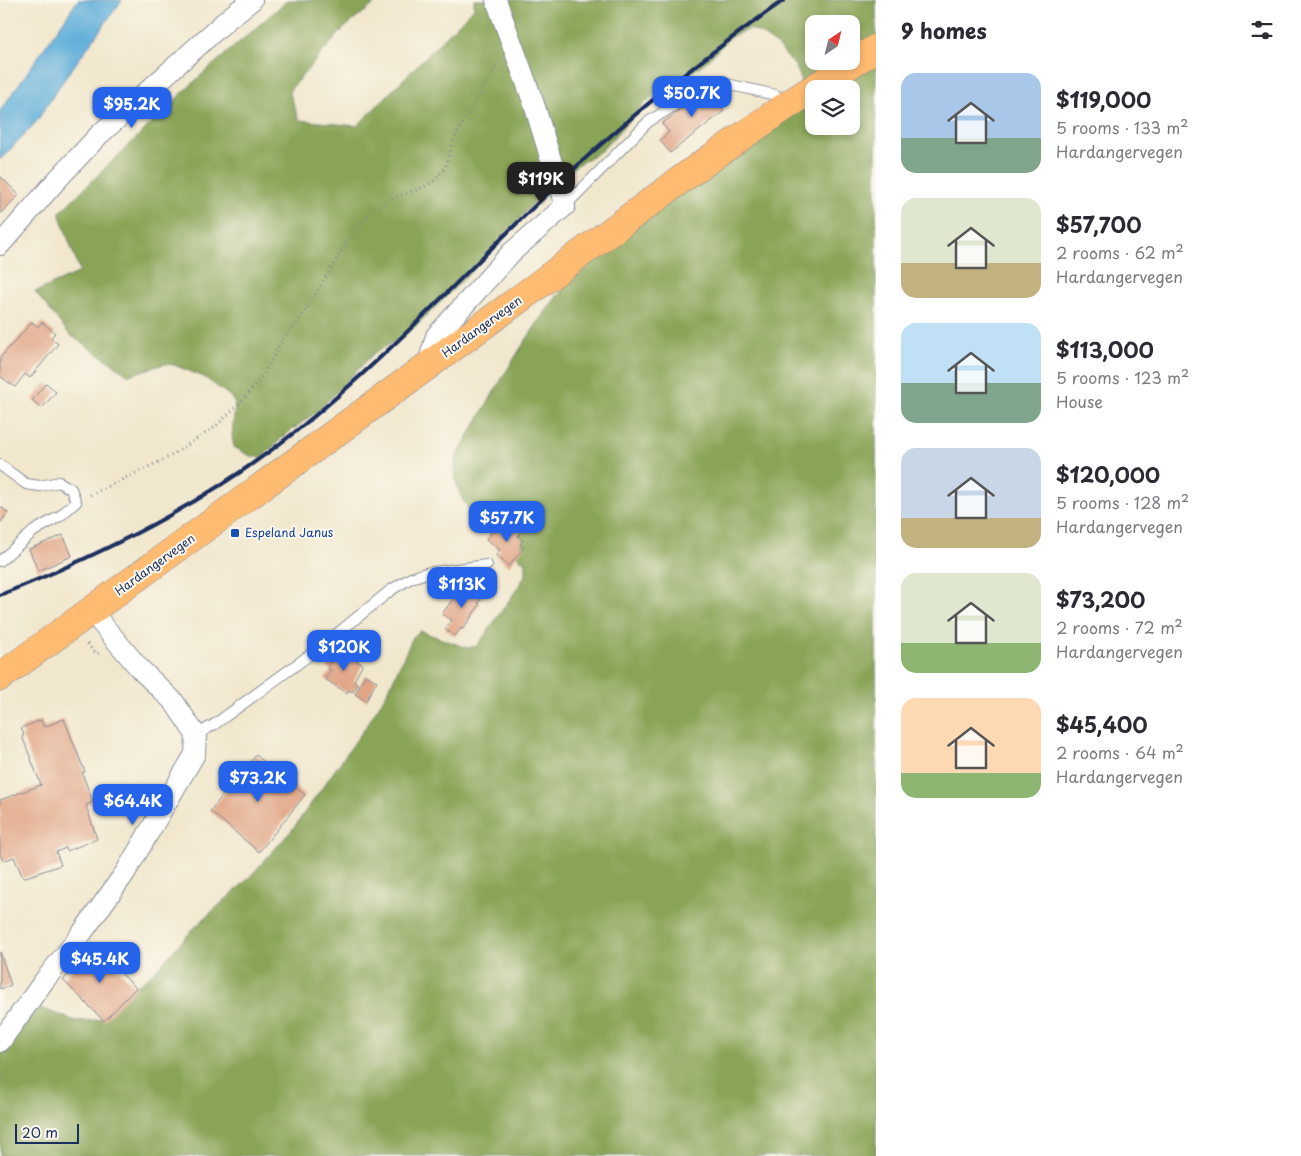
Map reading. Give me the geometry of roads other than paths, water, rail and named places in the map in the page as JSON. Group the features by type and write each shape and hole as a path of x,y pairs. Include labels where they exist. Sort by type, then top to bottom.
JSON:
{"main road":[{"name":"Hardangervegen","path":"0,677 427,367 694,170 783,108 876,48"}],"street":[{"path":"0,245 99,135 229,18 252,0"},
{"path":"427,367 436,336 512,252 565,206 534,104 496,0"},
{"path":"0,1042 125,873 195,754 196,735 174,702 140,669 92,611"}],"lane":[{"path":"565,206 648,122 714,81 776,95 783,108"},
{"path":"0,465 26,484 40,486 59,482 71,489 76,502 60,516 34,531 0,561"},
{"path":"196,735 215,724 322,646 391,590 411,578 426,573 487,565"}],"water":[{"path":"78,0 122,0 58,88 37,121 0,160 0,111"}],"railway":[{"path":"0,595 78,562 154,524 227,481 295,432 391,348 570,172 690,70 784,0"}],"place":[{"name":"Espeland Janus","path":"235,533"}]}
